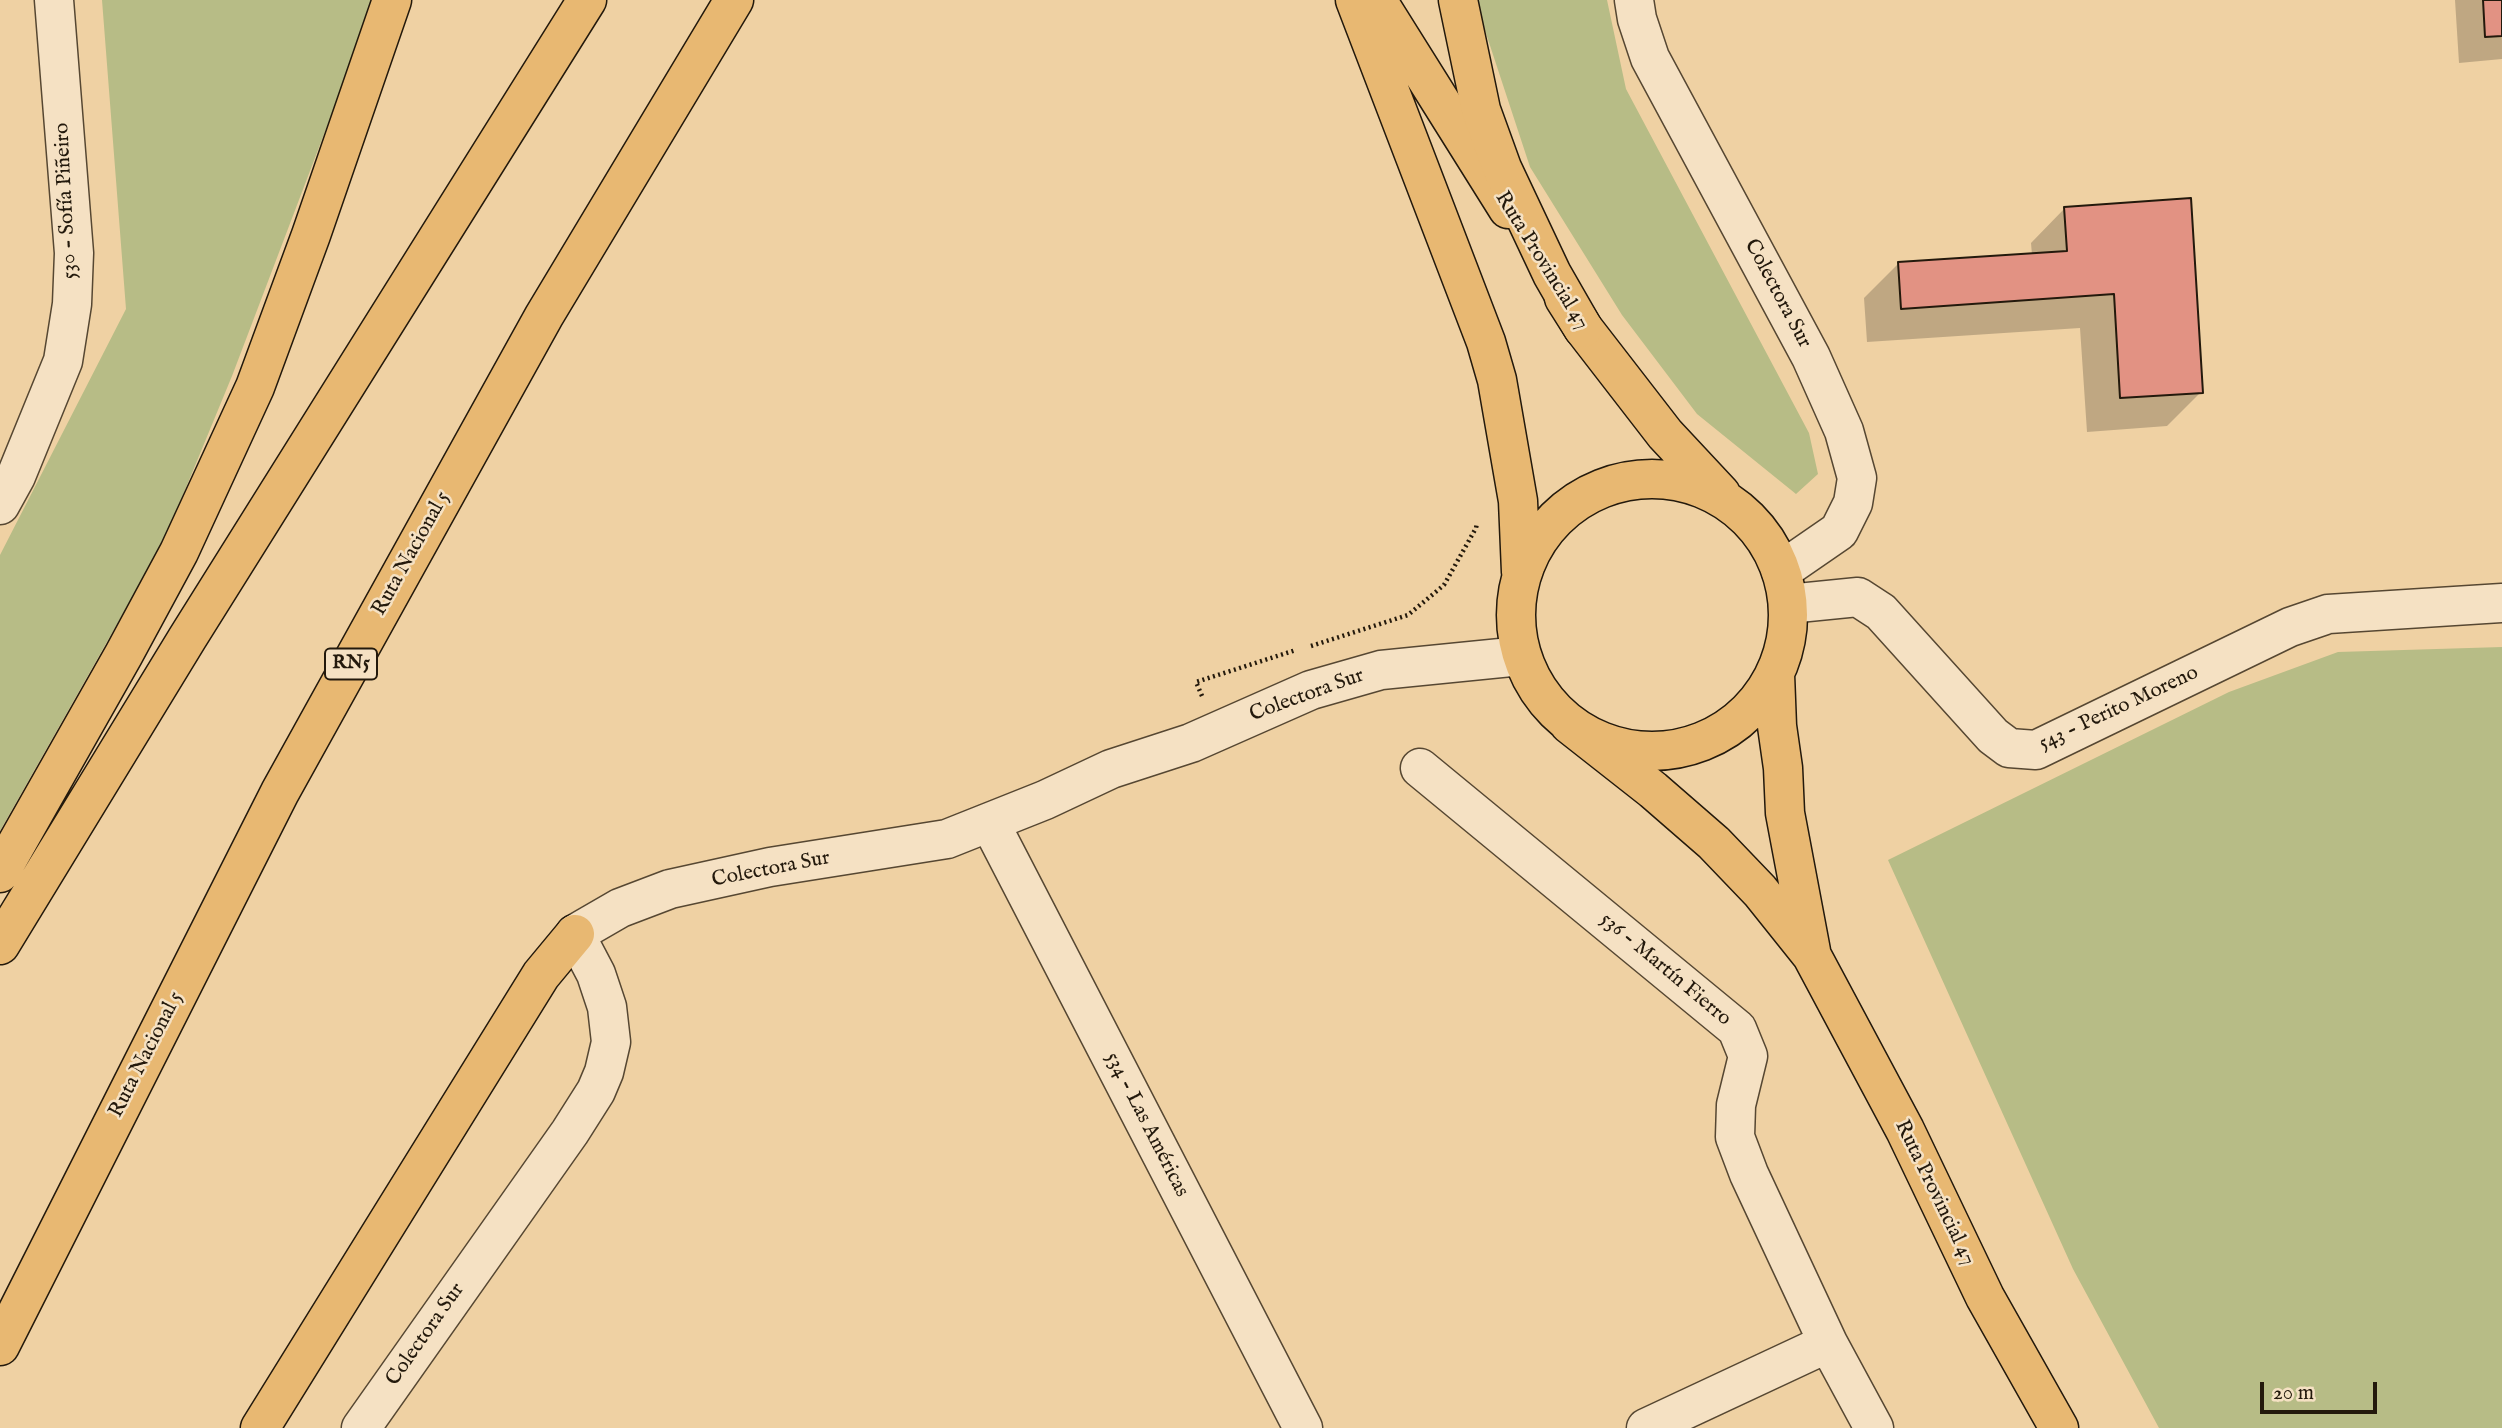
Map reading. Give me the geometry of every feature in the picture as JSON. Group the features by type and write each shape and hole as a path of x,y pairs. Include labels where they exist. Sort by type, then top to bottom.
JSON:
{"main road":[{"path":"0,873 179,552 249,398 311,236 392,0"},
{"path":"0,945 188,637 587,0"},
{"name":"Ruta Nacional 5","path":"0,1346 286,780 544,316 734,0"},
{"path":"1355,0 1486,342 1497,380 1518,501 1521,575 1516,601 1516,629 1521,656 1539,694 1569,724 1604,743 1643,752 1684,748 1721,733 1752,707 1775,674 1786,640 1785,588 1761,533 1730,503 1692,484 1650,479 1608,486 1570,506 1540,536 1521,575"},
{"name":"Ruta Provincial 47","path":"1377,0 1583,328 1665,434 1730,503"},
{"path":"1458,0 1481,110 1502,168 1552,274 1583,328"},
{"name":"Ruta Provincial 47","path":"1775,674 1785,813 1812,956"},
{"name":"Ruta Provincial 47","path":"1569,724 1653,790 1714,843 1760,891 1812,956 1905,1130 1985,1297 2059,1428"},
{"path":"260,1428 541,975 575,934"}],"street":[{"name":"530 - Sofía Piñeiro","path":"8,491 63,361 72,304 74,253 54,0"},
{"name":"Colectora Sur","path":"1634,0 1637,19 1650,58 1811,357 1844,430 1857,478 1853,503 1839,531 1785,588"},
{"name":"543 - Perito Moreno","path":"1785,588 1858,597 1881,612 1993,736 2009,748 2036,751 2290,626 2328,614 2502,603"},
{"name":"Colectora Sur","path":"361,1428 570,1132 596,1091 611,1042 607,1007 596,974 575,934 620,908 670,889 770,867 947,839 990,823 1111,769 1217,731 1311,690 1381,670 1521,656"},
{"name":"536 - Martín Fierro","path":"1420,768 1737,1029 1748,1056 1735,1105 1735,1137 1749,1174 1828,1343 1874,1428"},
{"name":"534 - Las Américas","path":"990,823 1303,1428"},
{"path":"1646,1428 1828,1343"}],"path":[{"path":"1217,731 1196,682 1408,615 1444,585 1476,528 1478,516"}],"green space":[{"path":"102,0 375,0 232,376 164,541 0,831 0,555 126,309"},
{"path":"1475,0 1607,0 1626,89 1809,433 1818,474 1796,494 1697,414 1622,315 1530,167"},
{"path":"2502,647 2502,1428 2159,1428 2073,1269 1888,860 2229,692 2338,652"}],"building":[{"path":"2483,0 2502,0 2502,36 2485,37"},
{"path":"2191,198 2203,393 2120,398 2114,294 1901,309 1898,262 2067,251 2064,207"}]}
